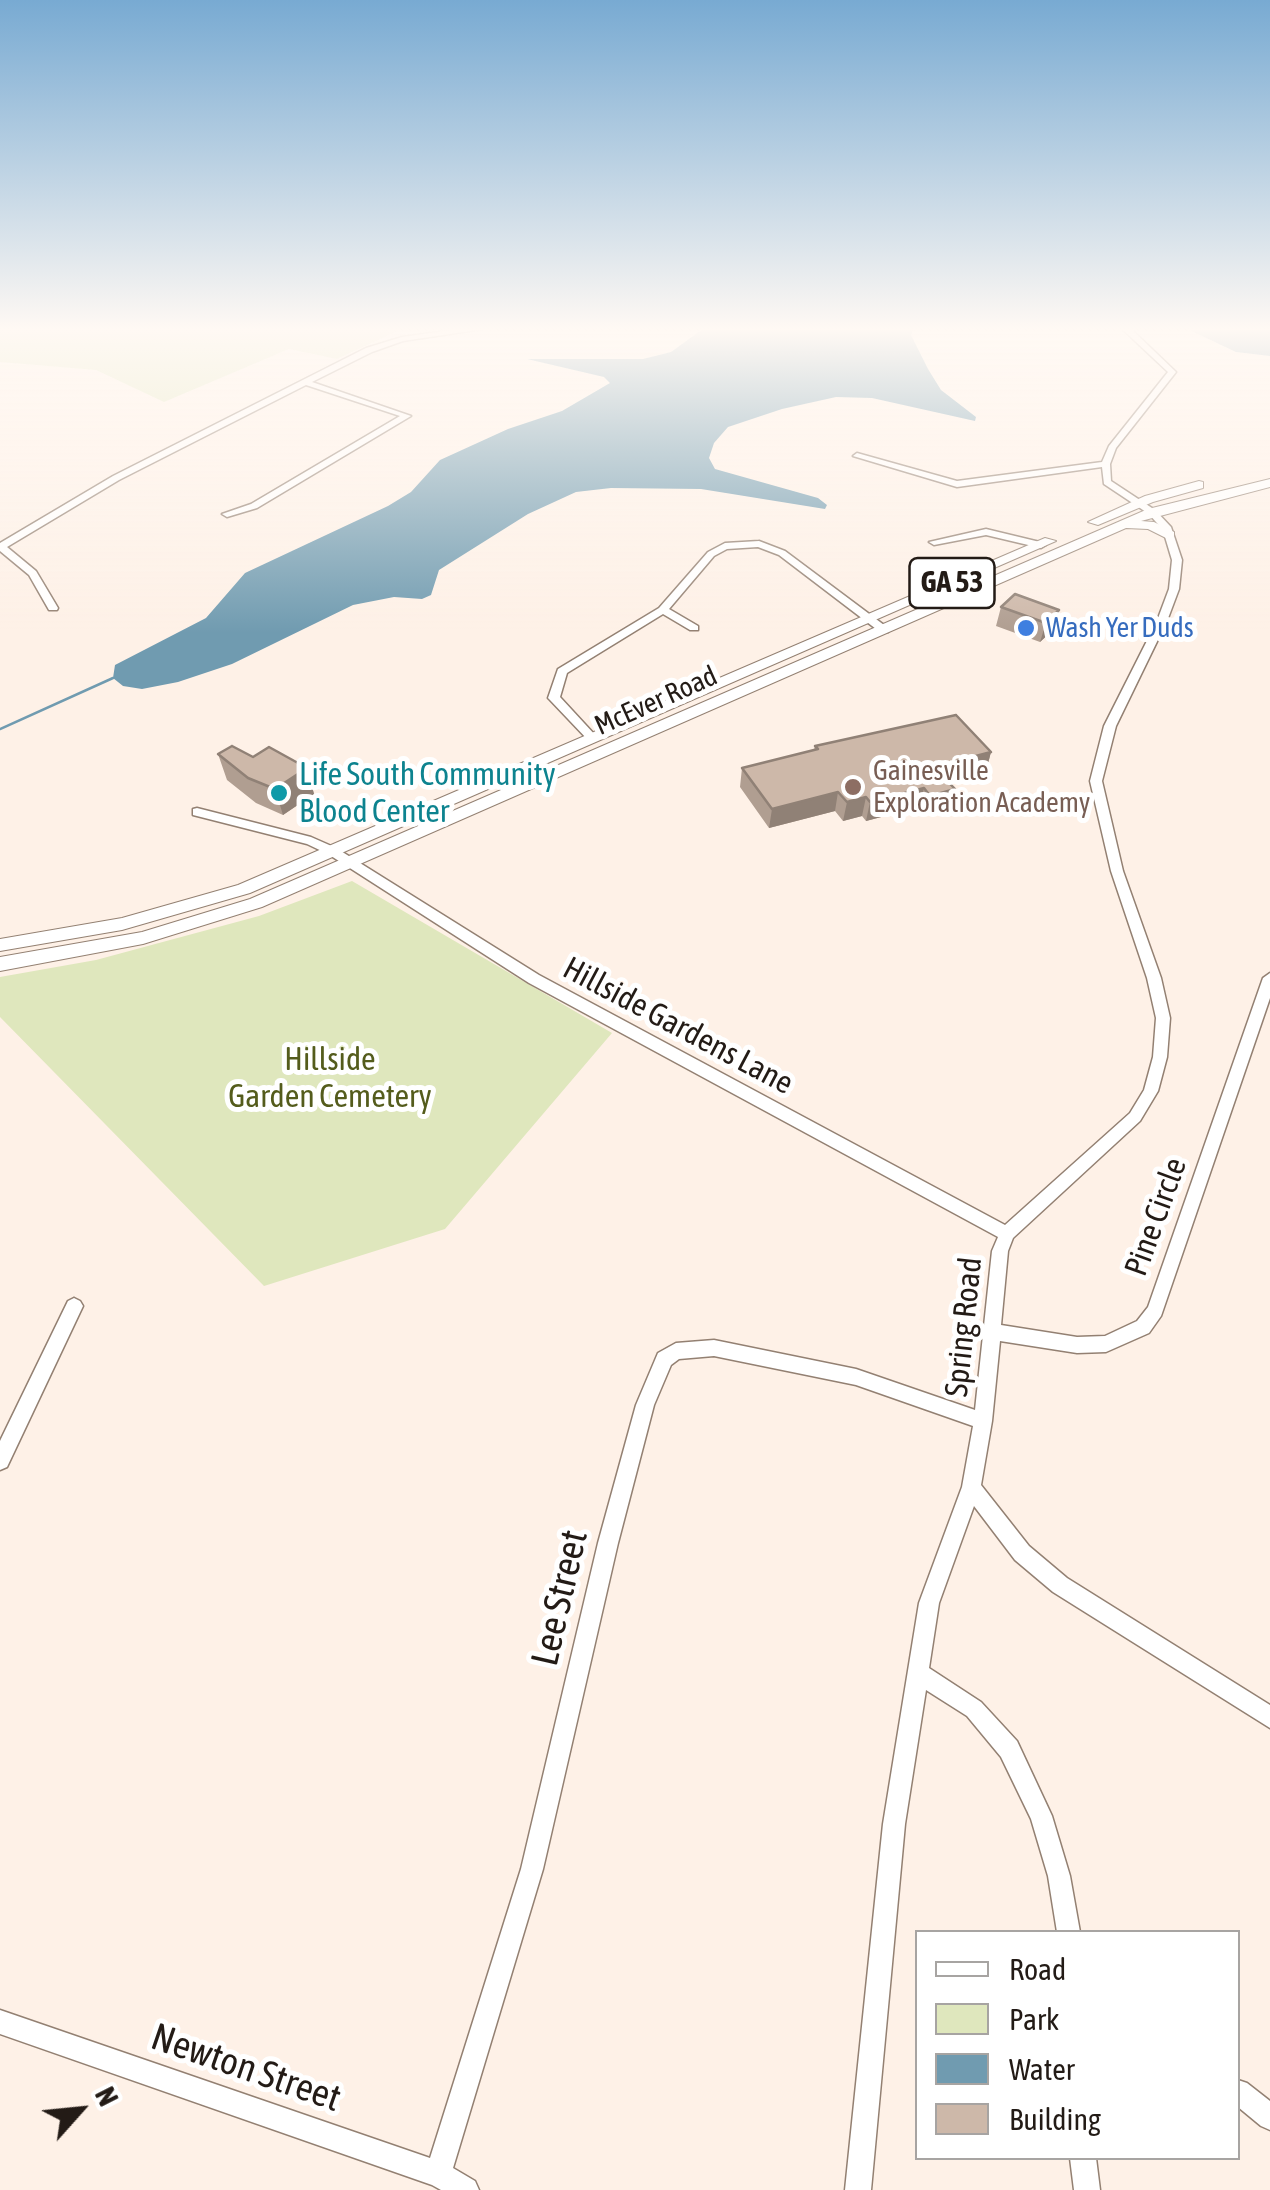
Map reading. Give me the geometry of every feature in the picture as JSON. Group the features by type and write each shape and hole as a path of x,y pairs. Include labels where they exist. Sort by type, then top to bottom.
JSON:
{"main road":[{"name":"McEver Road","path":"0,945 144,918 340,857 884,630 1072,546 1188,487 1270,474"},
{"name":"McEver Road","path":"0,964 144,938 256,903 340,857 592,738 1040,545 1144,508 1270,482"},
{"path":"1072,546 1138,524 1170,534"}],"street":[{"path":"53,608 33,573 0,547 116,478 214,428"},
{"path":"227,514 254,506 387,428"},
{"path":"1128,428 1106,464 1107,482 1144,508 1170,534"},
{"path":"857,456 957,484 1106,464"},
{"path":"934,542 986,532 1040,545"},
{"name":"Spring Road","path":"858,2190 894,1824 929,1603 971,1488 994,1332 1000,1252 1007,1234 1135,1117 1151,1091 1160,1058 1163,1018 1154,978 1116,869 1096,781 1110,726 1129,694 1174,589 1177,560 1170,534"},
{"path":"592,738 554,698 562,671 662,610 711,554 726,546 749,543 782,553 884,630"},
{"path":"662,610 694,628"},
{"name":"Hillside Gardens Lane","path":"197,812 311,841 534,979 1007,1234"},
{"name":"Pine Circle","path":"994,1332 1077,1345 1106,1344 1143,1327 1154,1311 1270,978"},
{"path":"0,1461 74,1306"},
{"name":"Lee Street","path":"438,2174 532,1869 608,1543 645,1405 664,1360 676,1350 714,1348 856,1377 983,1421"},
{"path":"971,1488 1022,1553 1060,1584 1270,1718"},
{"path":"918,1674 974,1709 1009,1749 1041,1816 1068,1930"},
{"name":"Newton Street","path":"0,2022 438,2174 466,2190"},
{"path":"1240,2094 1270,2116"},
{"path":"1083,2160 1087,2190"}],"green space":[{"name":"Hillside Garden Cemetery","path":"352,881 612,1033 445,1229 264,1286 0,1017 0,977 96,960 259,916"}],"water":[{"path":"727,428 714,443 709,458 715,469 818,498 827,505 825,509 701,489 611,488 576,492 528,514 439,570 431,595 422,599 394,597 353,605 232,664 178,682 142,689 123,686 113,678 115,665 206,618 245,573 388,506 411,492 440,460 508,429"}],"building":[{"path":"1015,594 1059,610 1046,623 1001,607"},
{"name":"Gainesville Exploration Academy","path":"956,715 991,752 934,767 955,789 930,796 924,788 870,802 866,797 847,802 838,792 772,809 742,768 818,749 815,746"},
{"path":"232,746 253,757 269,747 307,768 275,789 248,778 218,754"}],"waterway":[{"path":"0,729 113,678"}],"place":[{"name":"Wash Yer Duds","path":"1026,628"},
{"name":"Gainesville Exploration Academy","path":"853,787"},
{"name":"Life South Community Blood Center","path":"279,793"}]}
